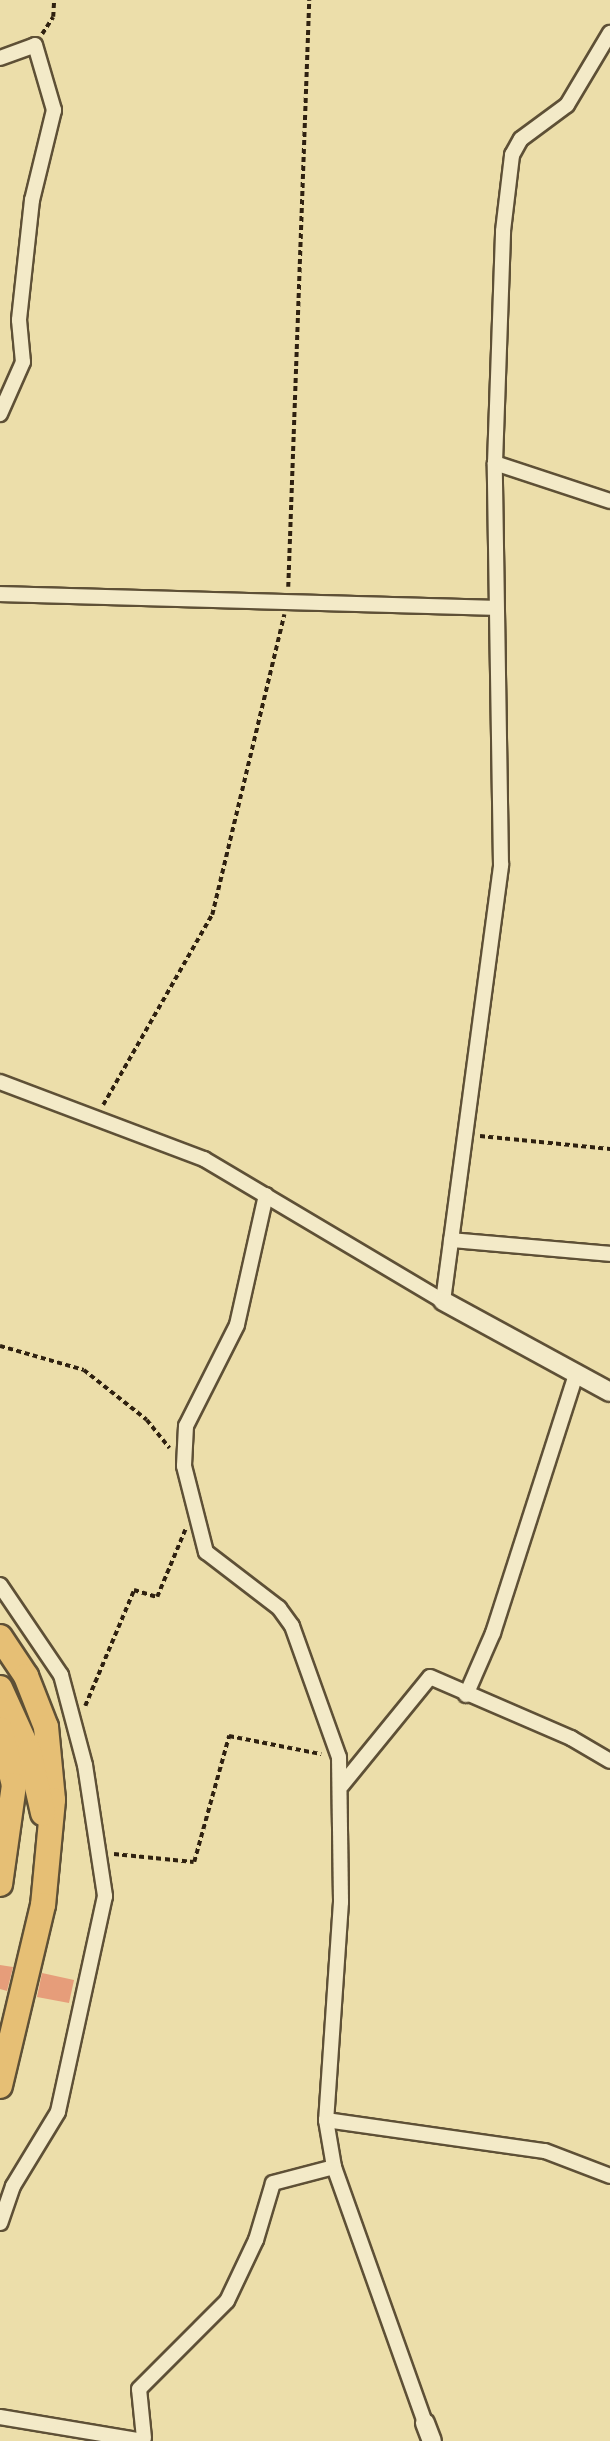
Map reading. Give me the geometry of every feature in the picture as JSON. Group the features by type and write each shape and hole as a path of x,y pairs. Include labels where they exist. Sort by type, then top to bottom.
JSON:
{"highway":[{"path":"0,1637 26,1676 50,1746 48,1872 0,2086"},
{"path":"0,1688 29,1752 42,1806 48,1872"},
{"path":"0,1729 14,1786 0,1884"},
{"path":"0,1832 0,1860"}],"street":[{"path":"443,1301 501,864 493,608 495,463 503,231 513,155 521,139 567,105 610,33"},
{"path":"0,58 35,45 54,110 32,200 19,320 23,362 0,414"},
{"path":"495,463 610,501"},
{"path":"0,594 493,608"},
{"path":"0,1082 204,1159 443,1301 610,1392"},
{"path":"266,1195 237,1325 186,1426 184,1466 194,1515 206,1552 279,1608 292,1626 338,1757 342,1785 341,1902 326,2120 334,2167 432,2441"},
{"path":"451,1240 610,1254"},
{"path":"466,1695 493,1633 576,1374"},
{"path":"0,1585 44,1642 74,1718 101,1856 103,1911 58,2112 13,2186 0,2223"},
{"path":"342,1785 430,1677 466,1695 571,1738 610,1761"},
{"path":"326,2120 545,2151 610,2176"},
{"path":"0,2417 143,2439 139,2389 227,2301 256,2240 273,2183 334,2167"}],"path":[{"path":"35,45 52,17 54,0"},
{"path":"95,1119 212,915 287,602 309,0"},
{"path":"464,1134 610,1149"},
{"path":"0,1346 84,1370 147,1420 184,1466"},
{"path":"74,1718 85,1707 134,1590 157,1597 194,1515"},
{"path":"101,1856 194,1862 229,1736 338,1757"}],"building":[{"path":"0,1965 13,1967 7,1991 0,1989"},
{"path":"42,1973 74,1980 69,2003 37,1997"}]}
